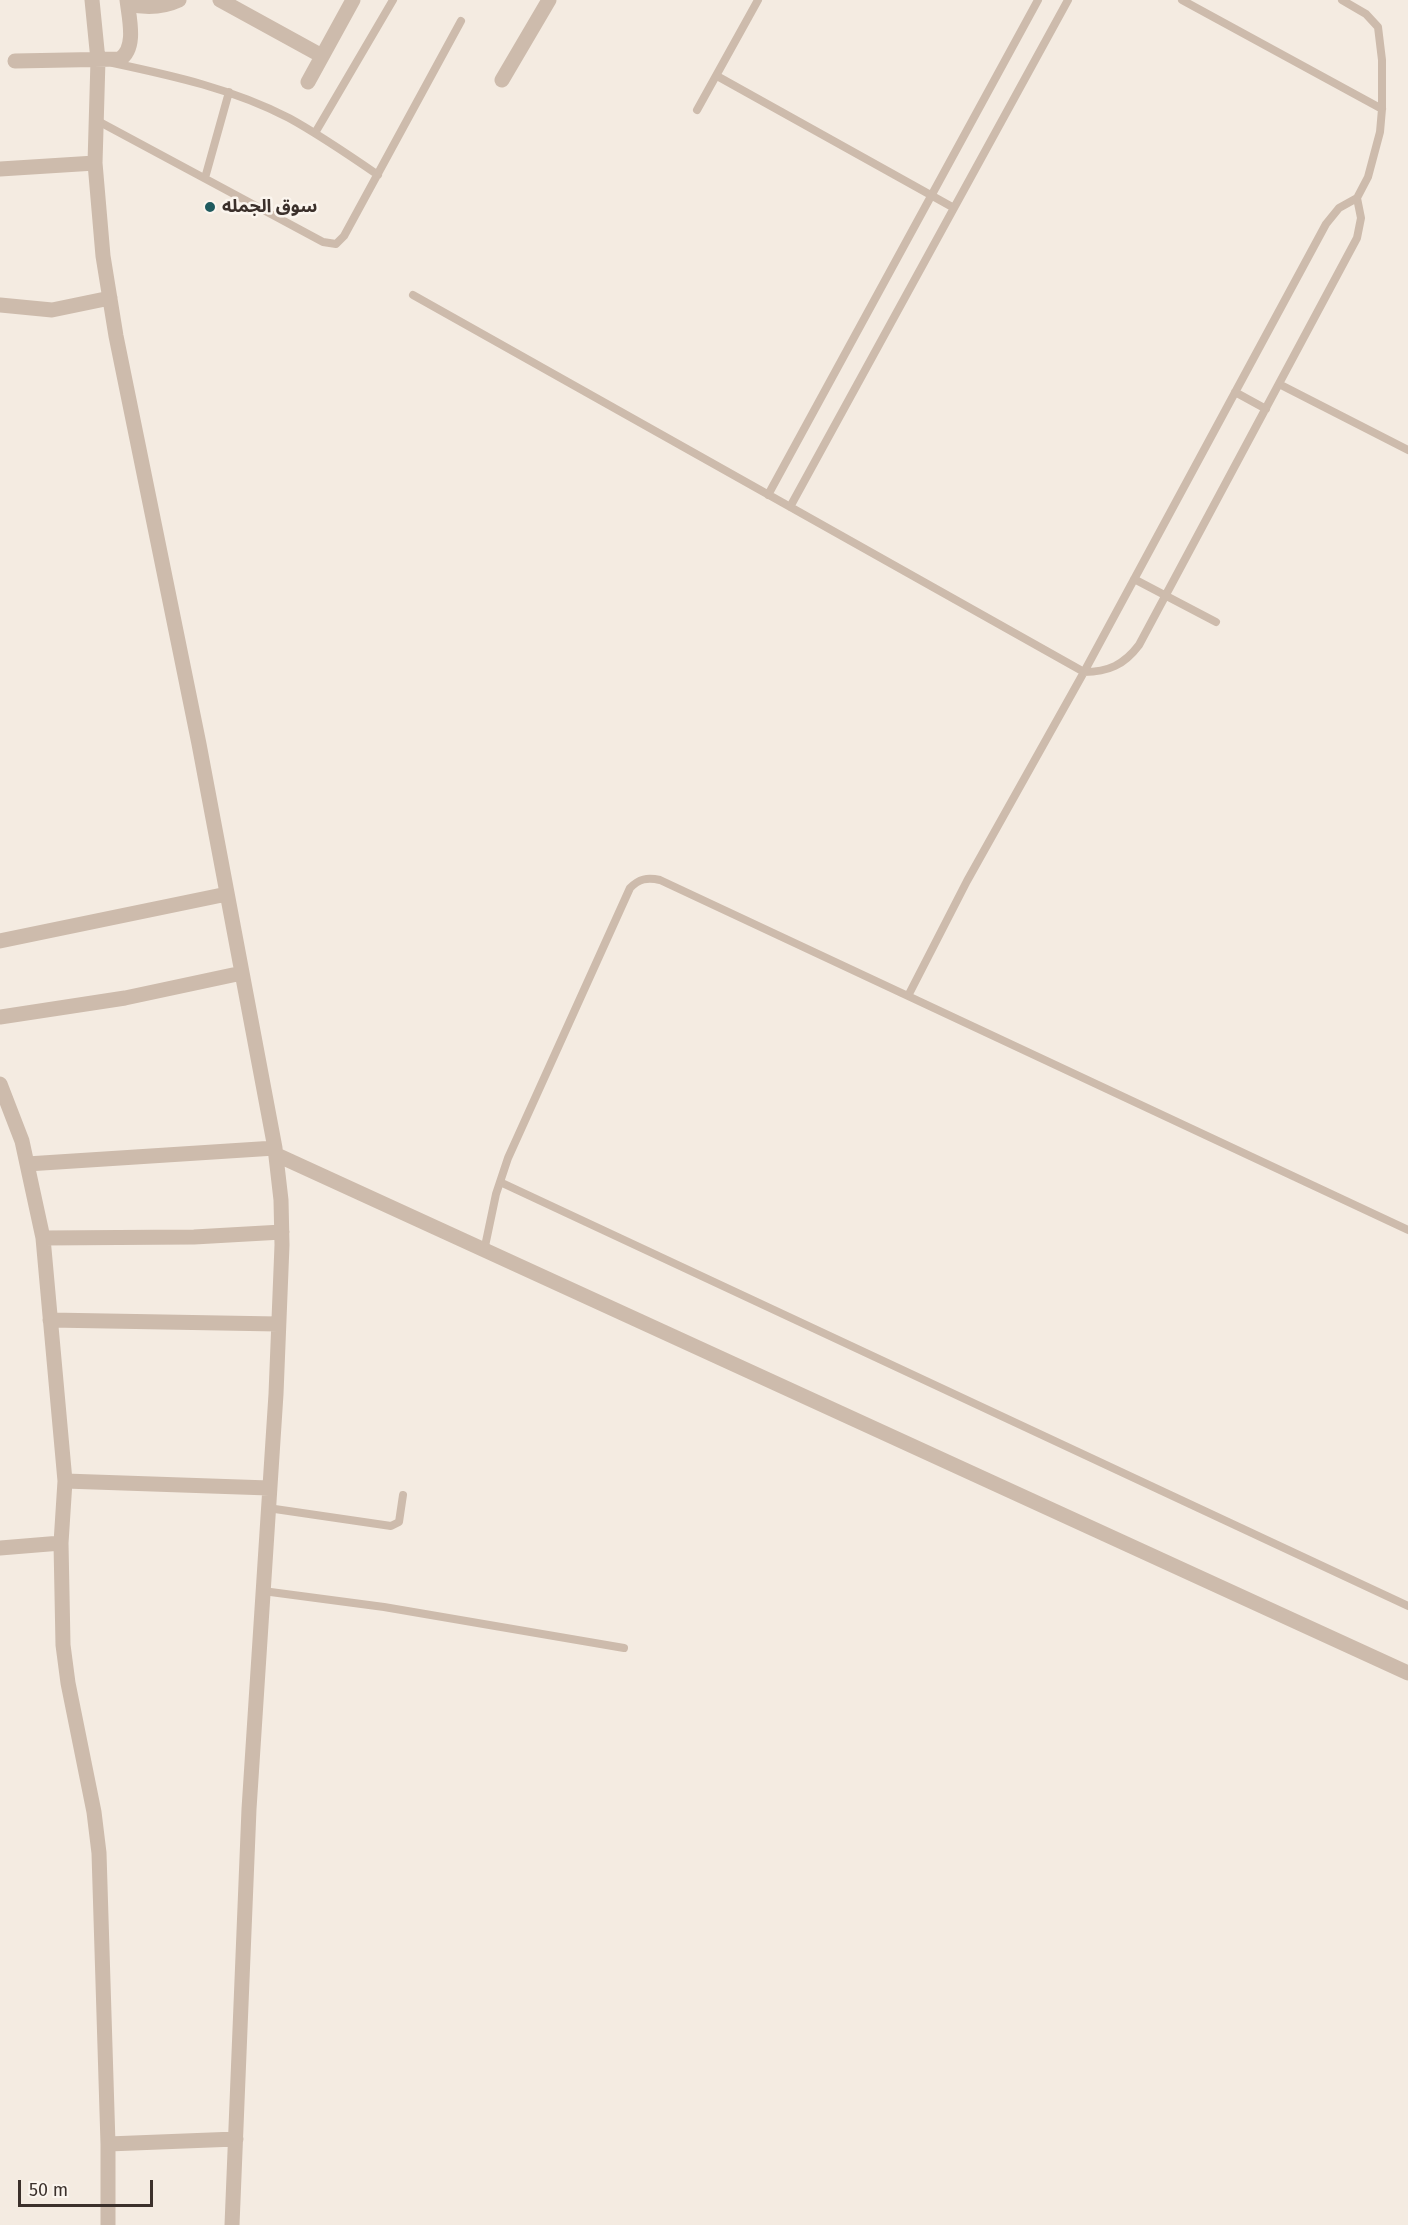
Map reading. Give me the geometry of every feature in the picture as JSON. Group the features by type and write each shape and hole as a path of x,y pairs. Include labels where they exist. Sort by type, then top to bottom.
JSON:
{"street":[{"path":"92,0 98,60 95,163 103,256 128,402 199,744 276,1152 282,1232 249,1809 232,2225"},
{"path":"15,61 120,59 129,51 128,2 142,7 158,7 179,0"},
{"path":"220,0 322,56"},
{"path":"308,82 353,0"},
{"path":"502,80 549,0"},
{"path":"0,169 95,163"},
{"path":"0,305 52,310 110,298"},
{"path":"0,941 227,894"},
{"path":"0,1017 125,998 242,973"},
{"path":"0,1084 22,1141 43,1238 65,1481 61,1543 63,1645 68,1683 94,1812 99,1853 108,2144 108,2225"},
{"path":"27,1164 276,1152 484,1252 1408,1673"},
{"path":"43,1238 194,1237 282,1232"},
{"path":"50,1320 278,1324"},
{"path":"65,1481 269,1488"},
{"path":"0,1548 61,1543"},
{"path":"108,2144 236,2139"}],"lane":[{"path":"315,133 393,0"},
{"path":"697,110 758,0"},
{"path":"768,495 1038,0"},
{"path":"790,507 1068,0"},
{"path":"1182,0 1382,110"},
{"path":"413,295 1084,672 1100,672 1116,667 1129,658 1139,645 1357,238 1361,218 1357,198 1375,155 1380,132 1382,60 1378,27 1366,14 1341,0"},
{"path":"96,120 323,242 336,244 344,236 461,21"},
{"path":"98,60 178,77 229,92 288,118 315,133 378,175"},
{"path":"717,75 954,208"},
{"path":"205,178 229,92"},
{"path":"908,996 967,881 1084,672 1332,215 1339,208 1357,198"},
{"path":"1279,384 1408,450"},
{"path":"1235,392 1266,409"},
{"path":"1134,579 1216,622"},
{"path":"484,1252 500,1182 508,1158 630,888 644,879 660,880 1408,1230"},
{"path":"500,1182 1408,1606"},
{"path":"268,1508 391,1526 399,1522 403,1495"},
{"path":"263,1591 384,1607 624,1648"}],"place":[{"name":"سوق الجمله","path":"210,207"}]}
